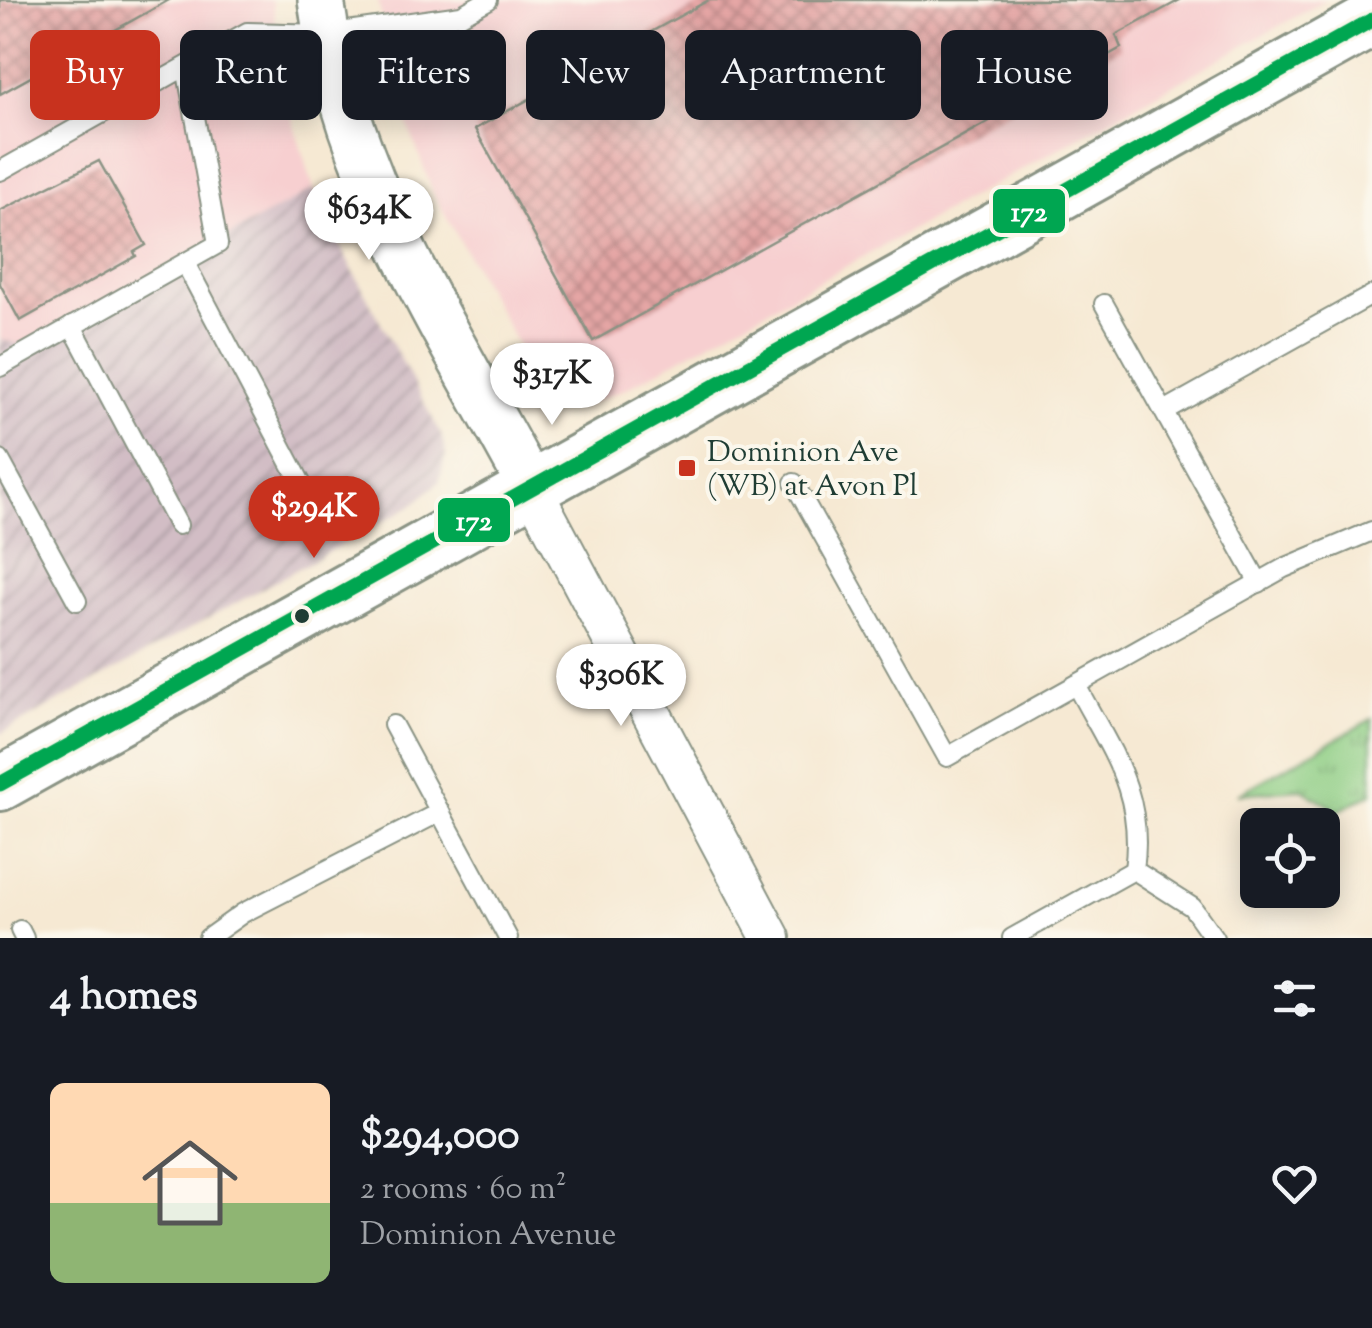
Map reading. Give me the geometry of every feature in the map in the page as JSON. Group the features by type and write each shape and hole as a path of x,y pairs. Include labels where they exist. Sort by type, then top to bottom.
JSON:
{"main road":[{"path":"0,784 1372,20"}],"street":[{"path":"324,17 350,126 372,185 772,938"}],"lane":[{"path":"258,30 324,17 460,15 488,0"},
{"path":"0,172 180,69"},
{"path":"0,367 218,244 196,120"},
{"path":"185,263 301,482"},
{"path":"1164,411 1372,295"},
{"path":"1104,304 1258,583"},
{"path":"72,326 178,526"},
{"path":"0,460 77,602"},
{"path":"794,483 947,757 1258,583 1372,531"},
{"path":"1076,685 1133,795 1138,828 1134,870"},
{"path":"393,725 508,938"},
{"path":"208,938 243,912 440,812"},
{"path":"1012,938 1134,870"},
{"path":"1134,870 1192,907 1214,938"}],"shaded area":[{"path":"0,0 272,0 276,30 180,30 180,120 292,120 314,189 41,339 23,345 0,339"},
{"path":"378,0 1326,0 623,390 581,406 552,396 539,383 433,193 406,120 506,120 506,30 384,30"},
{"path":"314,189 345,256 441,434 446,454 439,482 411,506 0,734 0,339 23,345 41,339"}],"green space":[{"path":"1372,719 1372,793 1340,810 1302,789 1238,794"}],"building":[{"path":"0,0 169,0 115,30 30,30 30,77 0,94"},
{"path":"709,0 1180,0 1116,35 1121,48 1108,55 1108,30 941,30 941,120 991,120 593,341 475,129 491,120 506,120 506,112 526,101 526,120 665,120 665,30 655,30"},
{"path":"99,161 146,245 134,252 136,256 20,321 0,284 0,211"}],"transit line":[{"name":"172","path":"0,784 1372,20"}],"place":[{"name":"Dominion Ave (WB) at Avon Pl","path":"687,468"}]}
